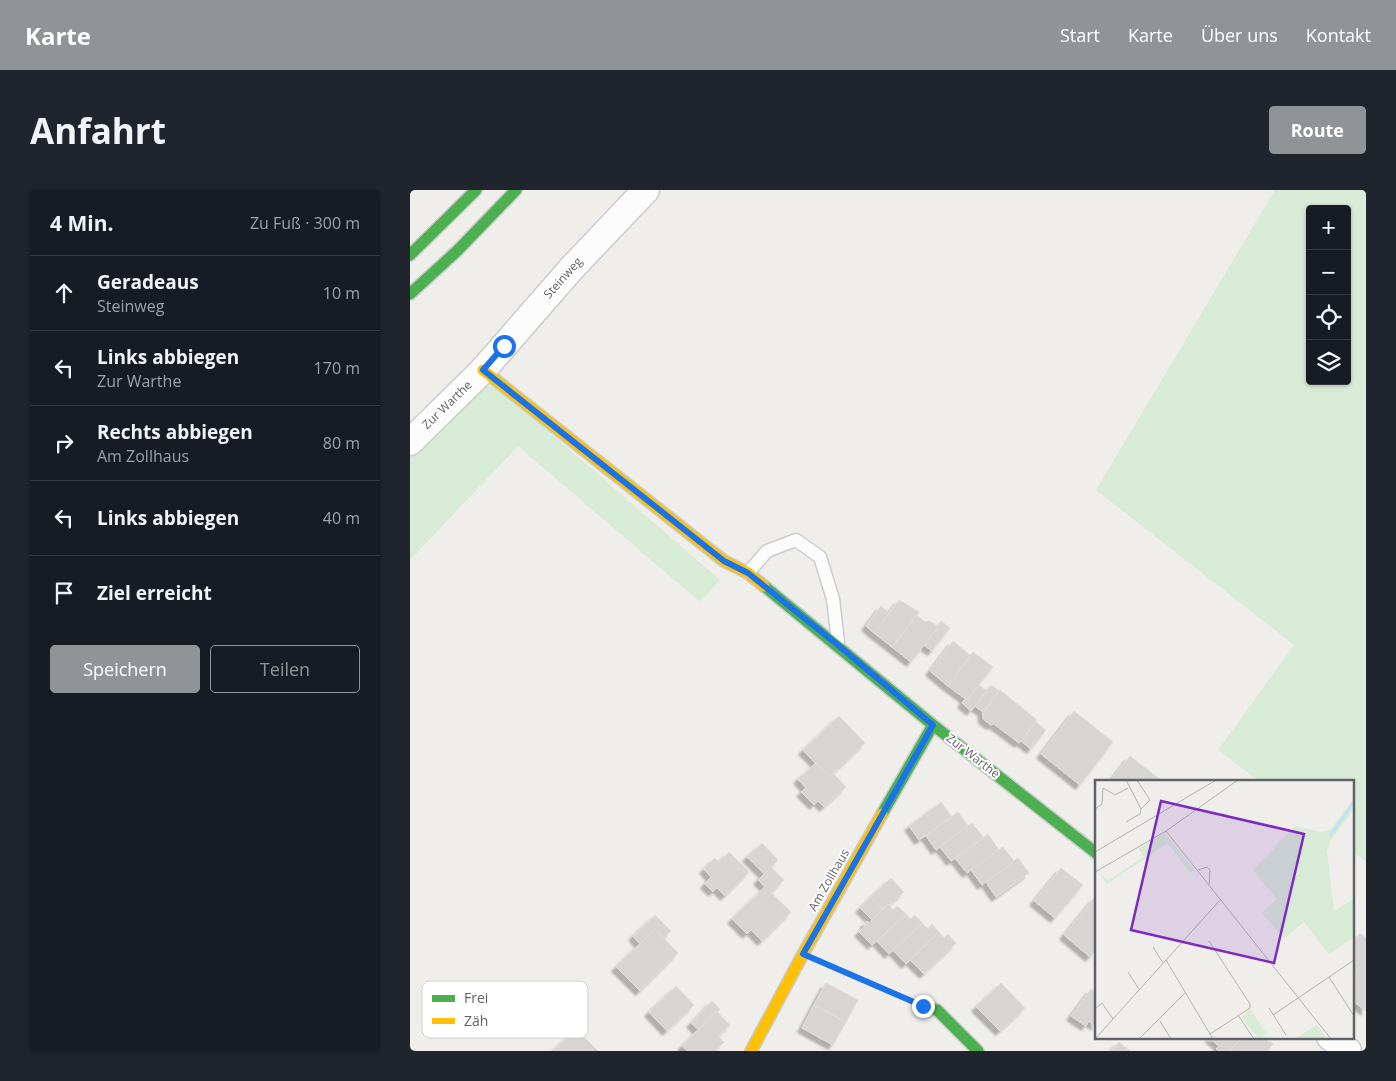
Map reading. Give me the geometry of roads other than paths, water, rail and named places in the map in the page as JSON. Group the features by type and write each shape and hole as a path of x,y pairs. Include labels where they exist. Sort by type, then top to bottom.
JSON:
{"main road":[{"path":"410,255 476,190"},
{"path":"410,294 457,251 516,190"},
{"name":"Zur Warthe","path":"483,370 724,561 748,573 933,725 1095,852"},
{"name":"Am Zollhaus","path":"751,1051 803,954 933,725"},
{"path":"923,1006 937,1010 978,1051"}],"street":[{"name":"Steinweg","path":"483,370 571,269 646,190"},
{"name":"Zur Warthe","path":"410,442 483,370"},
{"path":"1331,1038 1348,1051"}],"lane":[{"path":"748,573 767,551 796,540 820,557 833,599 839,646"}]}
